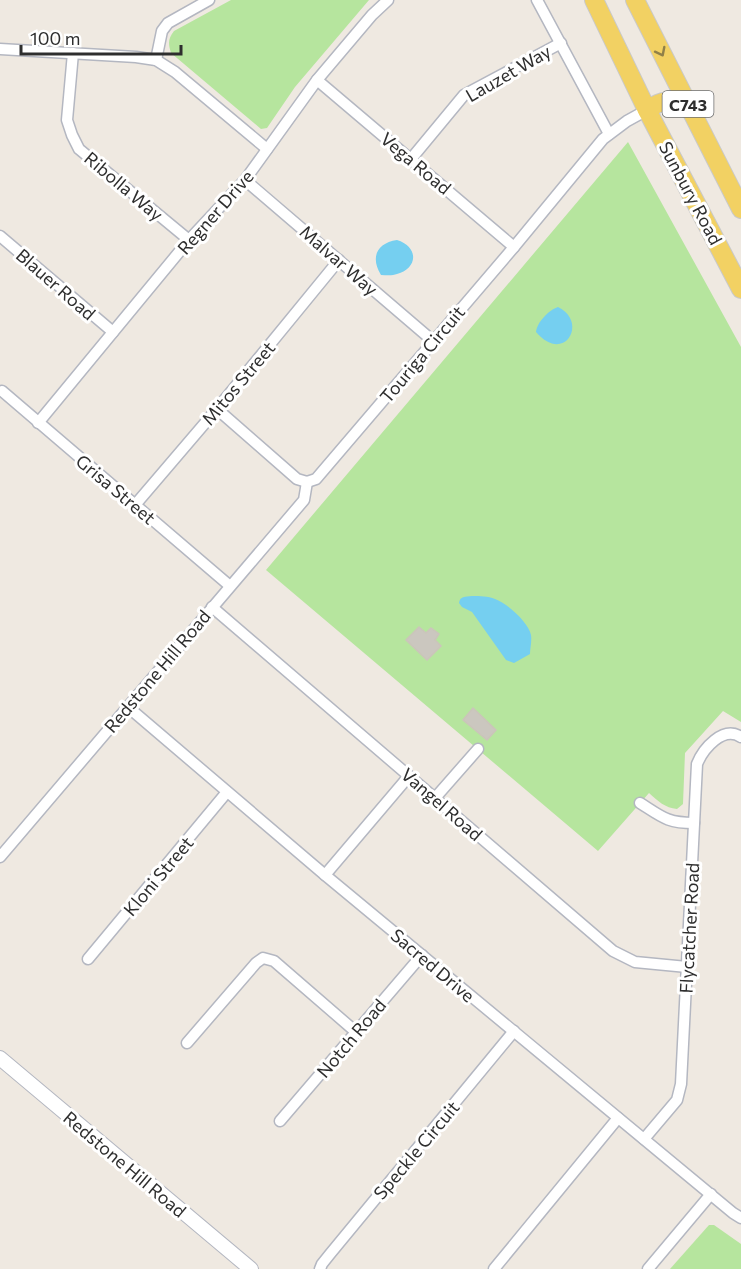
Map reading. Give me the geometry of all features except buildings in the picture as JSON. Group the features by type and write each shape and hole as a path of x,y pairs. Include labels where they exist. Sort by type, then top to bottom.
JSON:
{"main road":[{"name":"Sunbury Road","path":"594,0 647,110 741,289"},
{"name":"Sunbury Road","path":"635,0 741,209"},
{"path":"647,110 666,101 691,110"}],"street":[{"path":"156,60 162,31 168,23 209,0"},
{"name":"Regner Drive","path":"38,423 189,240 245,180 317,80 372,15 388,0"},
{"path":"537,0 609,134"},
{"name":"Lauzet Way","path":"411,159 464,95 561,43"},
{"path":"0,49 156,60 175,72 267,150"},
{"name":"Ribolla Way","path":"73,53 67,120 79,149 189,240"},
{"name":"Vega Road","path":"317,80 514,247"},
{"name":"Touriga Circuit","path":"307,482 316,479 609,134 647,110"},
{"name":"Malvar Way","path":"245,180 433,341"},
{"name":"Blauer Road","path":"0,236 113,332"},
{"name":"Mitos Street","path":"135,505 339,260"},
{"name":"Grisa Street","path":"2,391 230,586"},
{"path":"217,409 297,479 307,482"},
{"name":"Redstone Hill Road","path":"0,857 304,500 307,482"},
{"name":"Vangel Road","path":"212,607 613,951 635,962 687,967"},
{"name":"Sacred Drive","path":"128,707 325,875 741,1218"},
{"name":"Flycatcher Road","path":"644,1139 677,1100 681,1084 697,764 702,753 724,734 736,734 741,738"},
{"path":"435,798 478,749"},
{"path":"325,875 409,776"},
{"name":"Kloni Street","path":"88,959 227,792"},
{"path":"640,803 664,819 679,823 694,823"},
{"name":"Notch Road","path":"280,1121 422,955"},
{"path":"187,1042 256,963 263,958 274,961 356,1032"},
{"name":"Speckle Circuit","path":"320,1269 514,1031"},
{"name":"Redstone Hill Road","path":"0,1058 251,1269"},
{"path":"494,1269 618,1118"},
{"path":"648,1269 711,1194"}],"green space":[{"path":"231,0 369,0 295,87 267,128 261,129 170,50 170,39 174,31"},
{"path":"628,142 741,347 741,722 723,711 685,753 683,804 677,809 669,807 649,793 598,851 266,570"},
{"path":"709,1225 714,1225 741,1244 741,1269 670,1269"}],"water":[{"path":"397,240 409,247 413,257 412,262 404,271 397,274 381,275 376,262 377,252 385,244"},
{"path":"558,307 567,314 572,322 572,330 563,343 556,344 546,341 536,332 544,317"},
{"path":"472,596 495,599 517,614 531,635 530,654 514,663 506,660 472,612 459,603 462,598"}]}
